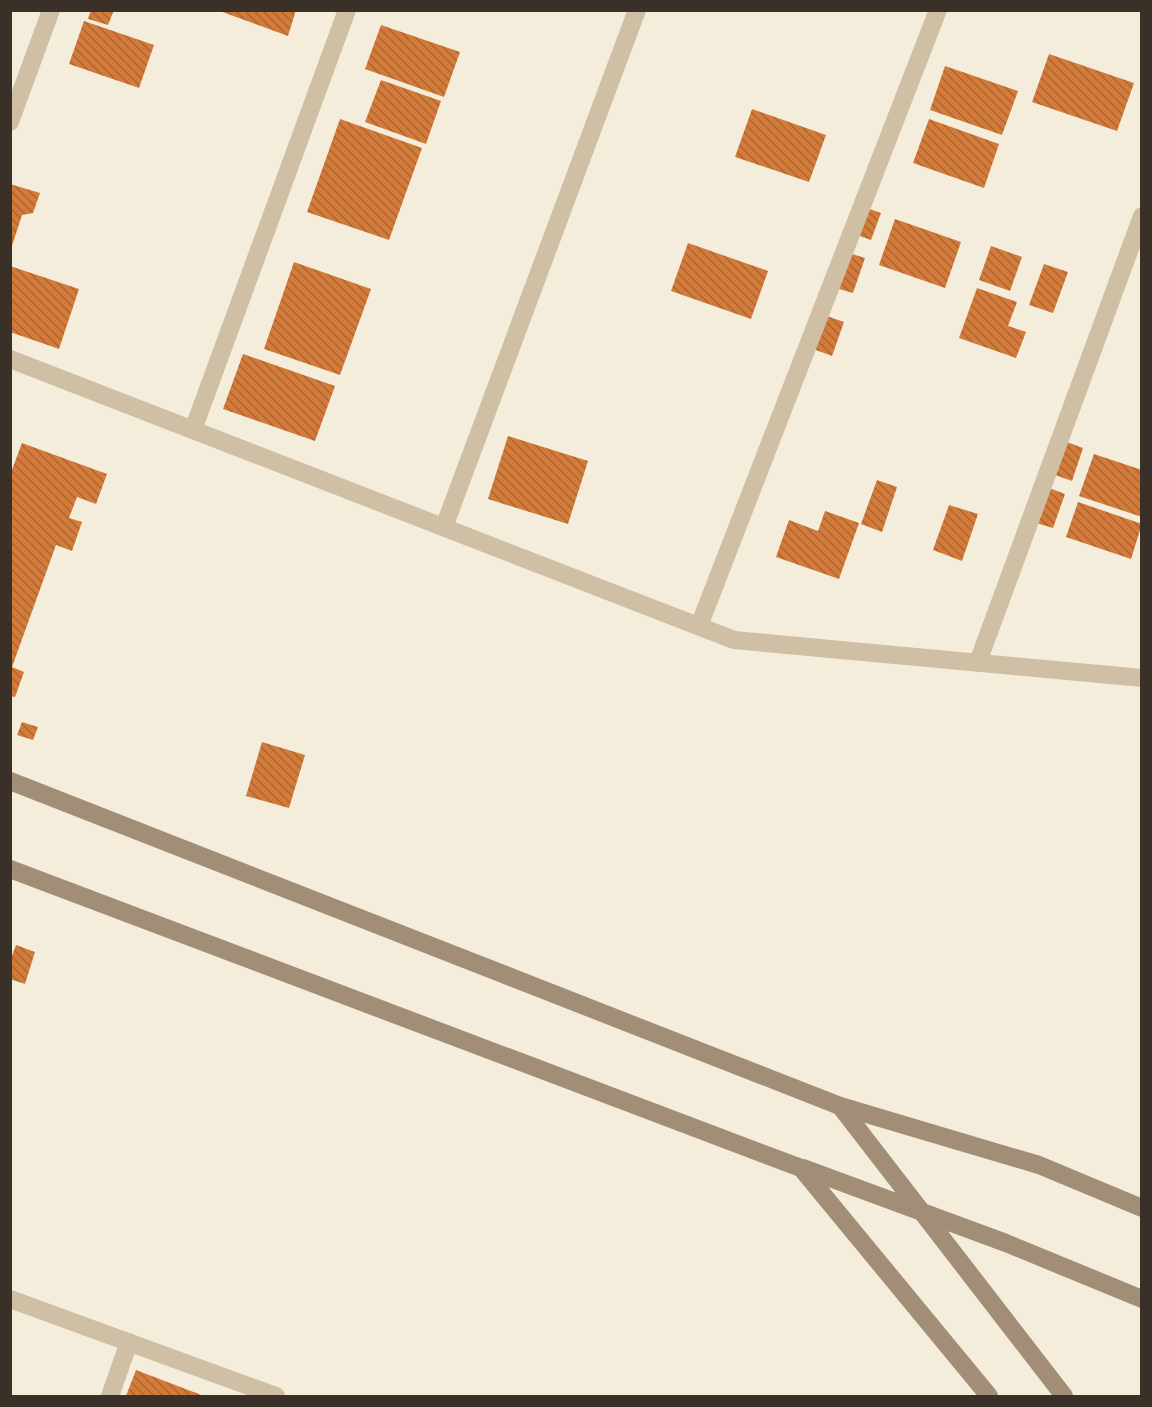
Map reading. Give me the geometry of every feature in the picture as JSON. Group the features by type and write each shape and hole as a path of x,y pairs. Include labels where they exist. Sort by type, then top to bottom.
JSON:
{"street":[{"path":"10,122 51,10"},
{"path":"193,430 347,10"},
{"path":"444,528 637,10"},
{"path":"699,626 938,10"},
{"path":"978,662 1142,216"},
{"path":"10,359 734,640 1142,678"},
{"path":"10,781 840,1106 1039,1166 1142,1208"},
{"path":"10,869 801,1168 1006,1243 1142,1299"},
{"path":"840,1106 1064,1396"},
{"path":"801,1168 989,1396"},
{"path":"10,1299 276,1396"},
{"path":"110,1396 129,1342"}],"building":[{"path":"91,10 114,10 108,25 88,19"},
{"path":"217,10 296,10 288,36"},
{"path":"84,21 154,45 139,88 69,64"},
{"path":"381,25 460,52 444,97 365,69"},
{"path":"1049,54 1134,83 1117,131 1032,102"},
{"path":"945,66 1018,91 1002,135 930,110"},
{"path":"381,80 441,101 426,144 365,122"},
{"path":"752,109 826,135 809,182 735,157"},
{"path":"340,119 422,148 389,240 307,212"},
{"path":"929,119 999,144 984,188 913,163"},
{"path":"10,184 40,193 33,213 22,215 11,249"},
{"path":"867,208 881,213 871,240 857,235"},
{"path":"895,219 961,242 945,288 879,265"},
{"path":"688,243 768,271 751,319 671,291"},
{"path":"991,246 1022,257 1010,291 979,280"},
{"path":"849,253 865,258 853,293 836,288"},
{"path":"294,262 371,289 340,375 264,349"},
{"path":"1044,264 1068,272 1053,313 1029,305"},
{"path":"10,266 79,289 59,349 10,332"},
{"path":"977,288 1017,302 1008,326 1026,332 1016,358 959,338"},
{"path":"824,315 844,322 832,356 813,349"},
{"path":"243,354 335,386 315,441 223,409"},
{"path":"508,436 588,461 568,524 488,499"},
{"path":"1067,442 1083,448 1072,481 1055,475"},
{"path":"22,443 107,474 96,504 77,497 69,518 82,522 72,551 56,545 12,667 24,672 15,697 10,696 10,475"},
{"path":"1094,454 1142,470 1142,517 1079,496"},
{"path":"877,480 897,487 882,532 861,524"},
{"path":"1049,488 1065,494 1053,528 1036,523"},
{"path":"1078,502 1142,524 1131,559 1066,537"},
{"path":"949,505 978,514 962,561 933,550"},
{"path":"825,511 859,523 839,579 776,557 789,520 818,531"},
{"path":"22,722 38,727 33,740 17,735"},
{"path":"262,742 305,755 289,808 246,796"},
{"path":"16,945 35,952 25,984 10,979 10,961"},
{"path":"136,1370 204,1396 126,1396"}]}
